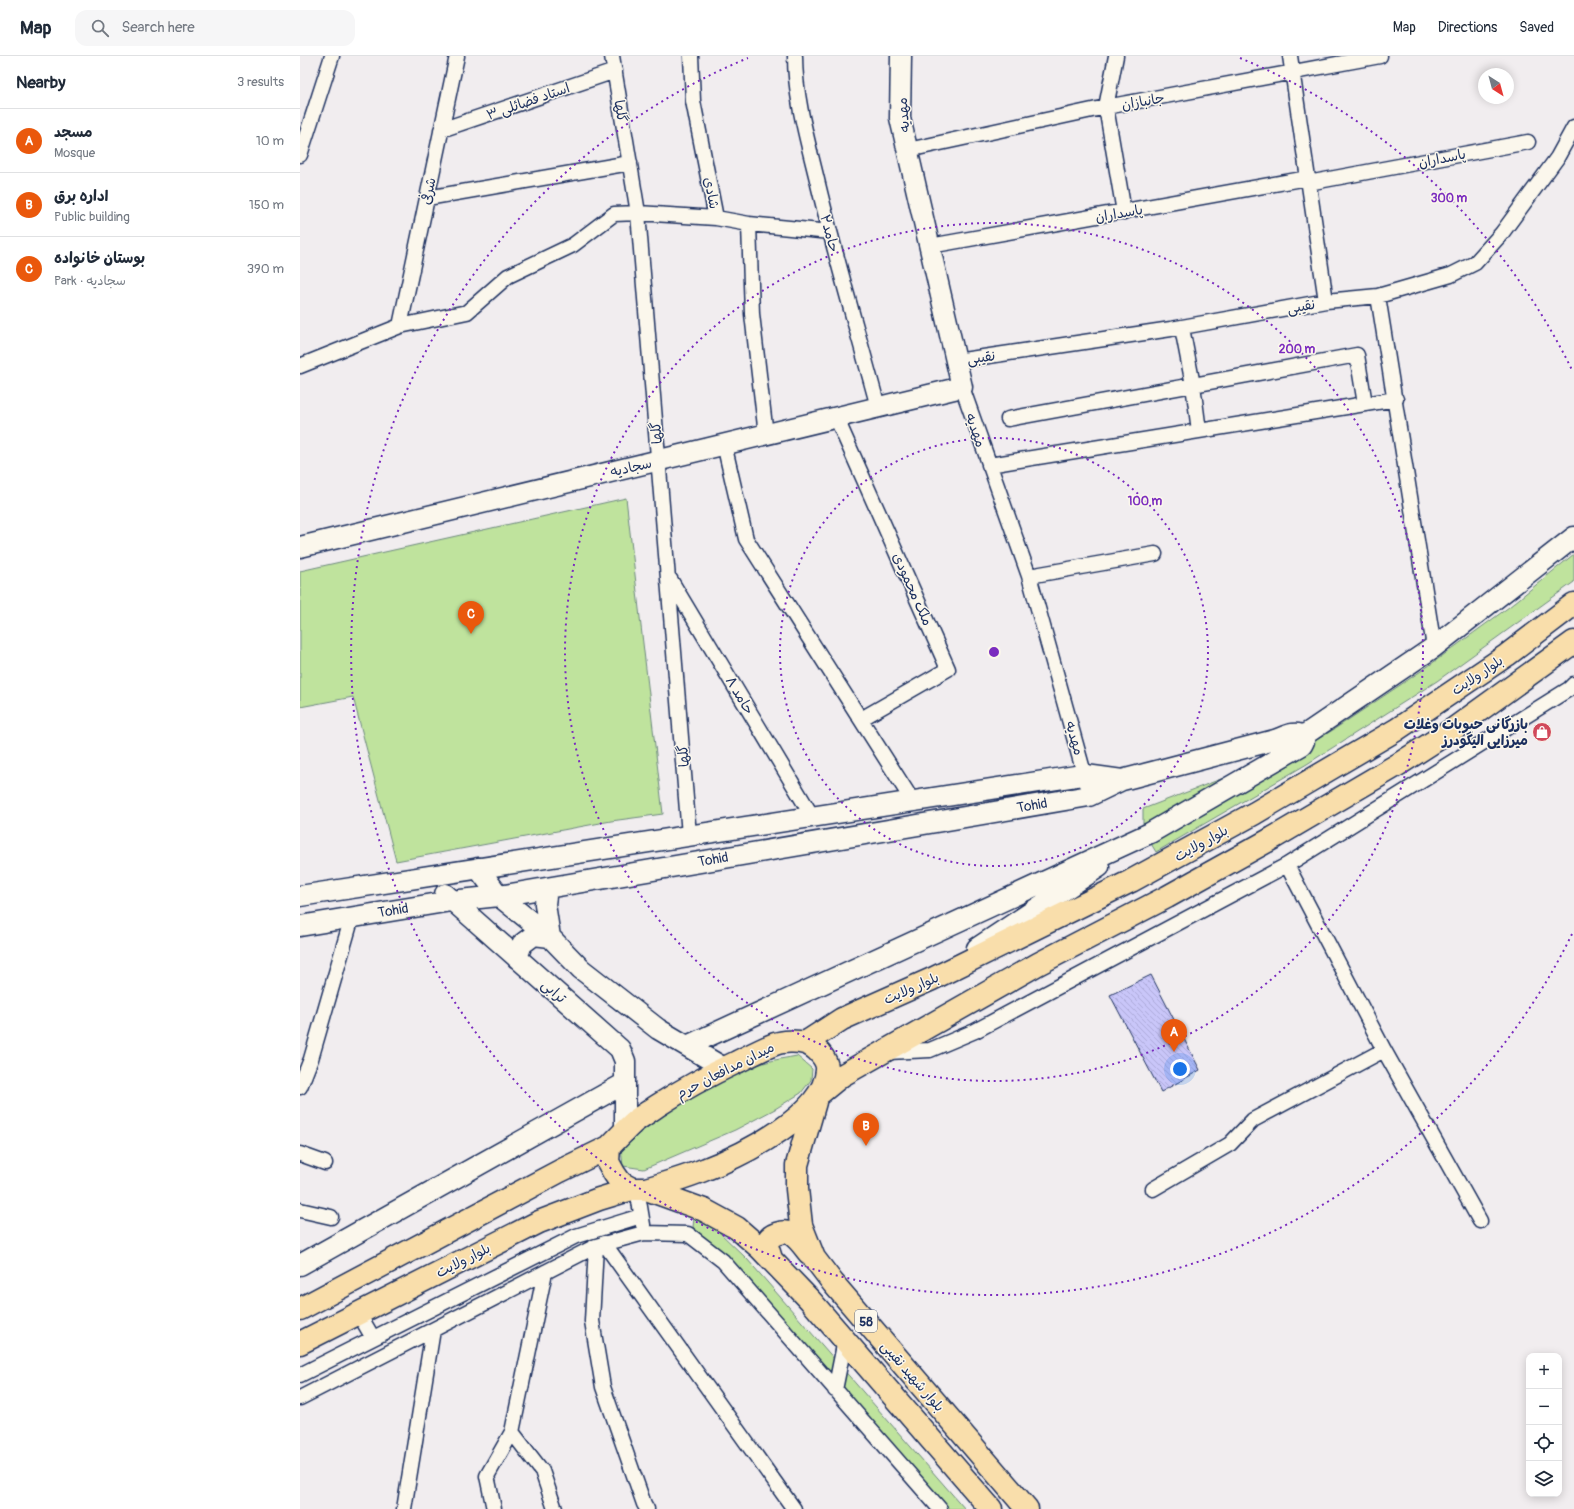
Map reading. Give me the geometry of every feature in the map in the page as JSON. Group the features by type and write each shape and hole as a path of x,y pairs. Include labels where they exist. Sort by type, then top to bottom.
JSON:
{"main road":[{"name":"مهدیه","path":"901,56 900,118 962,387"},
{"name":"سجادیه","path":"300,547 962,387"},
{"path":"932,979 1150,833 1302,745 1304,741 1303,736 1434,647 1574,537"},
{"name":"بلوار ولایت","path":"805,1043 842,1018 932,979 1131,881 1255,814 1396,730 1507,655 1574,604"},
{"name":"بلوار ولایت","path":"817,1096 841,1076 1038,964 1167,897 1273,838 1399,764 1455,728 1574,642"},
{"name":"Tohid","path":"300,926 452,900 498,896 547,888 1089,796 1122,780 1294,734 1300,734 1303,736"},
{"name":"Tohid","path":"300,896 912,800 1086,775 1122,780"},
{"path":"687,1046 1150,833"},
{"path":"478,868 498,896 550,937 587,974 658,1029 724,1068"},
{"name":"ترابی","path":"427,876 620,1049 625,1061 625,1132"},
{"path":"547,888 545,904 550,937"},
{"path":"517,958 522,944 534,935 550,937"},
{"name":"میدان مدافعان حرم","path":"609,1147 636,1121 675,1095 724,1068 776,1043 805,1043"},
{"path":"300,1309 560,1171 609,1147 608,1162 614,1173 621,1183 638,1189 707,1169 752,1148 774,1135 806,1110 817,1096 826,1080 827,1067 823,1058 814,1048 805,1043"},
{"path":"300,1266 625,1083"},
{"name":"بلوار شهید نقیبی","path":"817,1096 804,1136 797,1165 797,1189 801,1225 814,1258 833,1283 1028,1509"},
{"name":"بلوار ولایت","path":"300,1344 539,1222 599,1200 638,1189"},
{"name":"بلوار شهید نقیبی","path":"638,1189 704,1210 737,1228 790,1278 991,1509"},
{"path":"771,1259 767,1244 774,1234 782,1232 791,1234 814,1258"}],"street":[{"path":"300,155 332,56"},
{"name":"شرفی","path":"400,326 457,56"},
{"name":"گلها","path":"612,56 638,213 689,835"},
{"name":"شادی","path":"691,56 693,101 716,218 749,224 830,232"},
{"name":"حامد۲","path":"794,56 796,87 807,138 830,232 878,407"},
{"path":"1116,56 1106,107 1124,212"},
{"path":"1290,56 1326,301"},
{"name":"جانبازان","path":"908,150 1106,107 1380,56"},
{"name":"استاد فضائلی ۳","path":"441,130 615,71"},
{"name":"نقیبی","path":"956,360 1182,328 1326,301 1378,296 1451,275 1475,263 1502,233 1557,158 1574,127"},
{"name":"پاسداران","path":"930,246 1528,142"},
{"path":"427,198 630,163"},
{"path":"300,366 400,326 467,312 508,276 573,245 614,214 638,213 716,218"},
{"path":"749,224 752,314 766,434"},
{"path":"1378,296 1396,399 1434,647"},
{"path":"1182,328 1193,385 1199,431"},
{"path":"1008,419 1357,355 1365,404"},
{"name":"مهدیه","path":"962,387 1029,576 1086,775 1089,796"},
{"path":"989,465 1396,399"},
{"name":"ملک محمودی","path":"836,417 948,669 861,719"},
{"path":"724,444 746,539 912,800"},
{"path":"1029,576 1155,554"},
{"name":"حامد ۸","path":"668,575 812,816"},
{"path":"884,1052 930,1050 976,1031 1287,865 1569,689 1574,684"},
{"path":"1287,865 1384,1050 1480,1221"},
{"path":"300,1087 311,1059 352,917"},
{"path":"1153,1189 1230,1144 1252,1120 1384,1050"},
{"path":"300,1154 325,1163"},
{"path":"638,1189 644,1233"},
{"path":"300,1210 331,1217"},
{"path":"300,1375 576,1236 641,1216"},
{"path":"300,1398 600,1245 644,1233 688,1234 723,1261 940,1509"},
{"path":"600,1245 592,1321 603,1387 641,1507"},
{"path":"600,1245 794,1509"},
{"path":"494,1509 487,1476 512,1432 545,1272"},
{"path":"359,1314 373,1338"},
{"path":"404,1509 433,1330"},
{"path":"835,1390 845,1340"},
{"path":"512,1432 542,1471 555,1509"}],"green space":[{"path":"626,498 663,814 611,821 396,861 353,697 300,707 300,571"},
{"path":"1574,554 1574,582 1437,681 1307,764 1156,852 1150,842 1336,728 1427,667 1509,607"},
{"path":"1226,777 1143,831 1143,809"},
{"path":"797,1056 812,1069 811,1080 801,1093 775,1109 735,1130 644,1169 623,1166 621,1148 690,1098 747,1068 771,1061"},
{"path":"694,1218 716,1229 747,1259 965,1509 942,1509 693,1227"}],"building":[{"path":"1151,975 1200,1070 1161,1092 1110,995"}],"place":[{"name":"بوستان خانواده","path":"471,634"},
{"name":"بازرگانی حبوبات وغلات میرزایی الیگودرز","path":"1542,732"},
{"name":"مسجد","path":"1174,1052"},
{"name":"اداره برق","path":"866,1146"}]}
